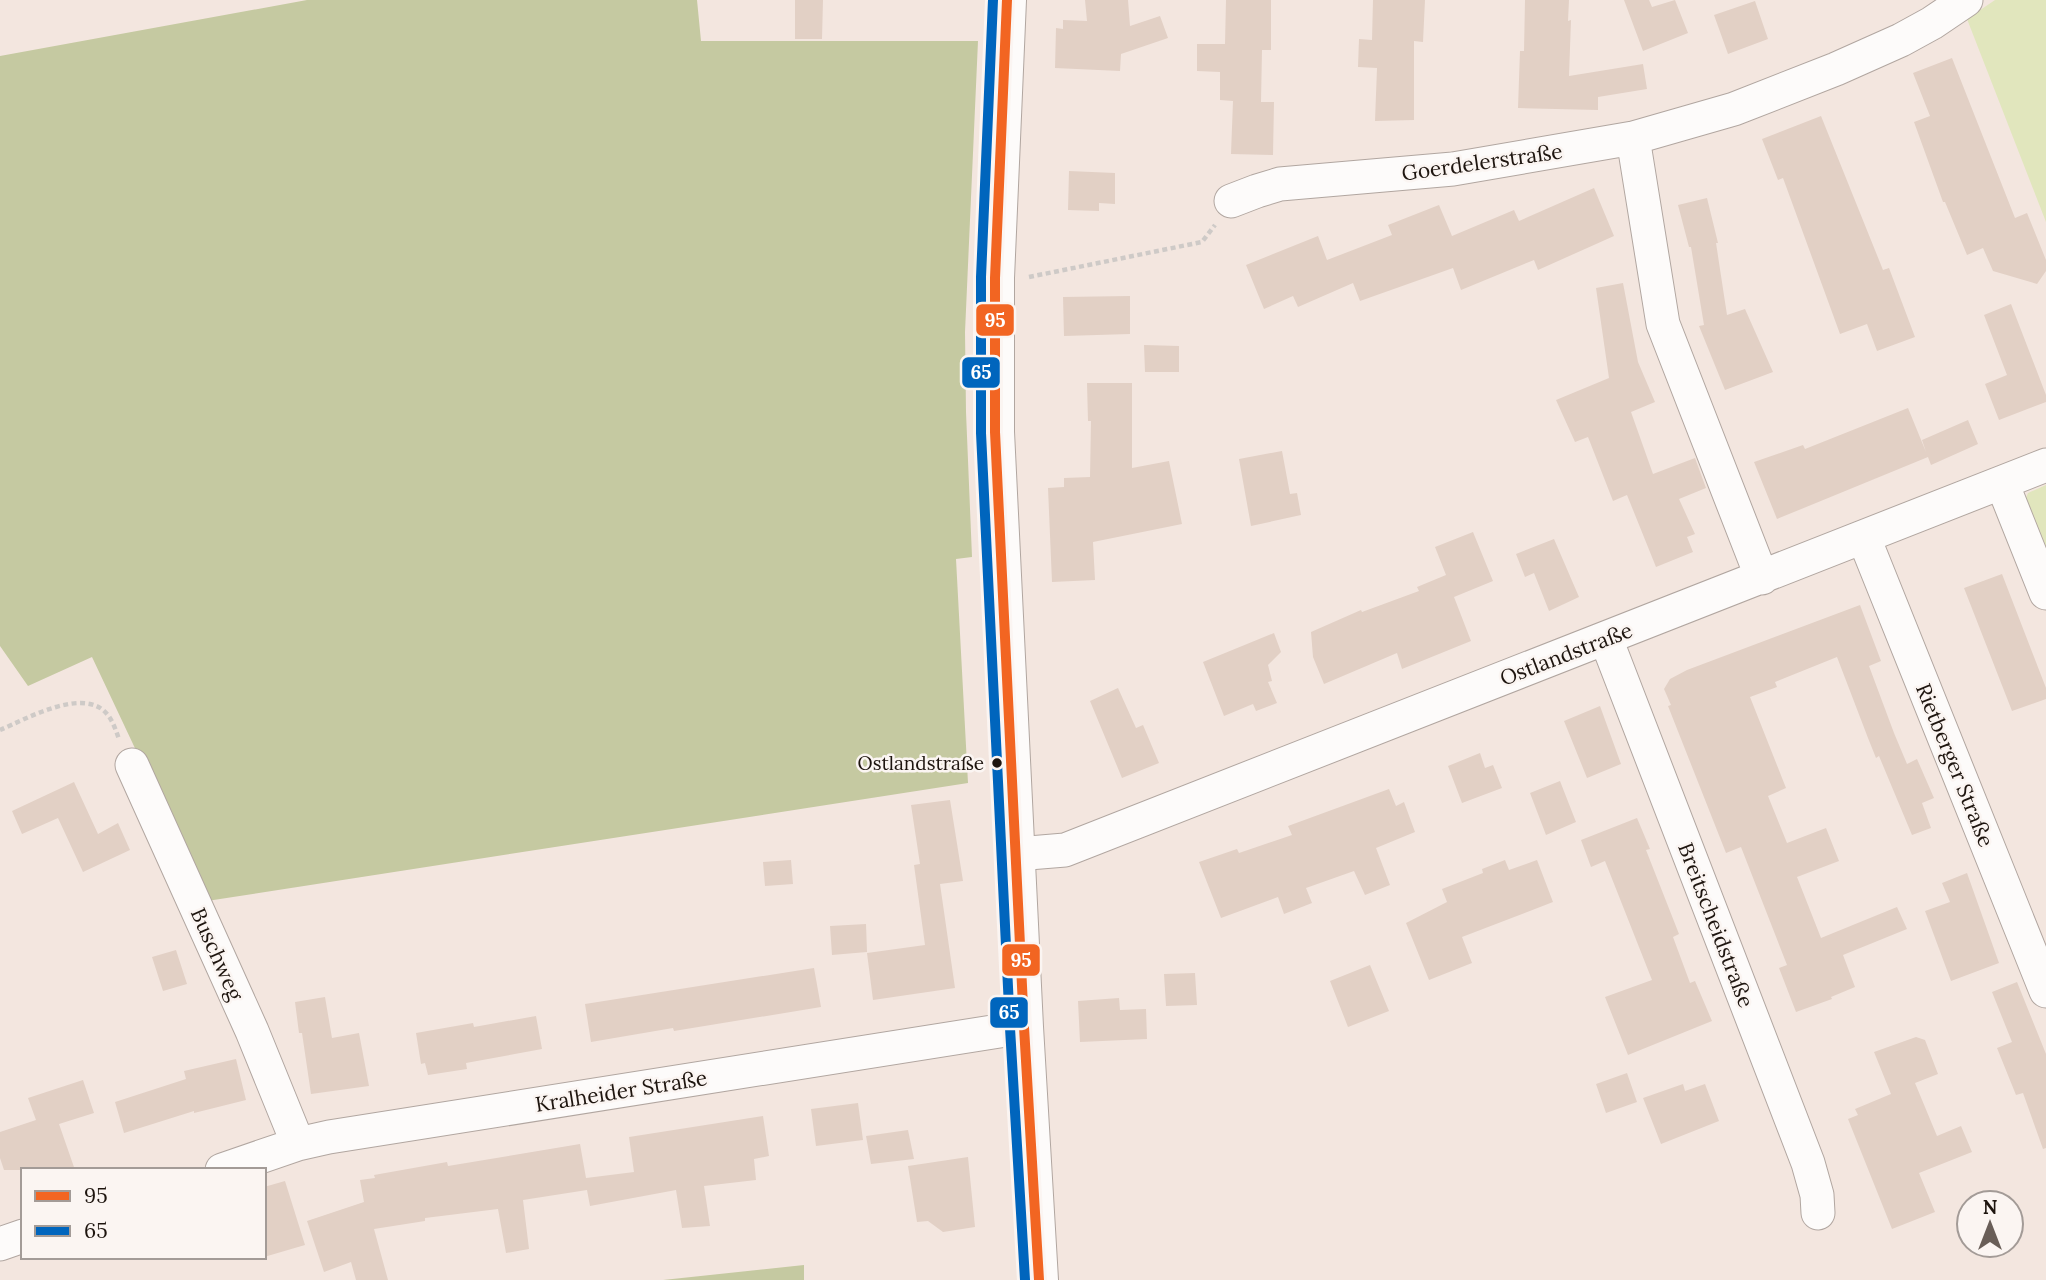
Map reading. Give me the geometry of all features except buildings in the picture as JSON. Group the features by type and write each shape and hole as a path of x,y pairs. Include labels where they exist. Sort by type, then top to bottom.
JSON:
{"street":[{"path":"1007,0 995,278 995,432 1037,1262"},
{"name":"Goerdelerstraße","path":"1231,201 1280,184 1453,169 1633,138 1734,109 1836,69 1901,40 1966,0"},
{"path":"1633,138 1662,324 1762,578"},
{"name":"Ostlandstraße","path":"1016,854 1065,850 2046,465"},
{"path":"2002,483 2046,593"},
{"name":"Rietberger Straße","path":"1864,538 2046,991"},
{"name":"Breitscheidstraße","path":"1606,639 1808,1163 1818,1195 1818,1213"},
{"name":"Buschweg","path":"132,765 247,1018 298,1144"},
{"name":"Kralheider Straße","path":"228,1168 298,1144 329,1137 1024,1027"},
{"path":"0,1244 21,1237"}],"path":[{"path":"995,278 1026,278 1202,242 1231,201"},
{"path":"0,730 65,705 92,705 108,715 132,765"}],"green space":[{"path":"307,0 697,0 701,41 978,41 965,332 972,557 956,559 968,783 207,901 92,657 28,686 0,646 0,56"},
{"path":"1995,0 2046,0 2046,222 1967,19"},
{"path":"2046,485 2046,559 2025,500 2028,493"},
{"path":"804,1265 804,1280 663,1280"}],"transit line":[{"name":"65","path":"993,0 981,277 981,433 1025,1280"},
{"name":"95","path":"1007,0 995,278 995,432 1039,1280"}],"place":[{"name":"Ostlandstraße","path":"997,763"}]}
